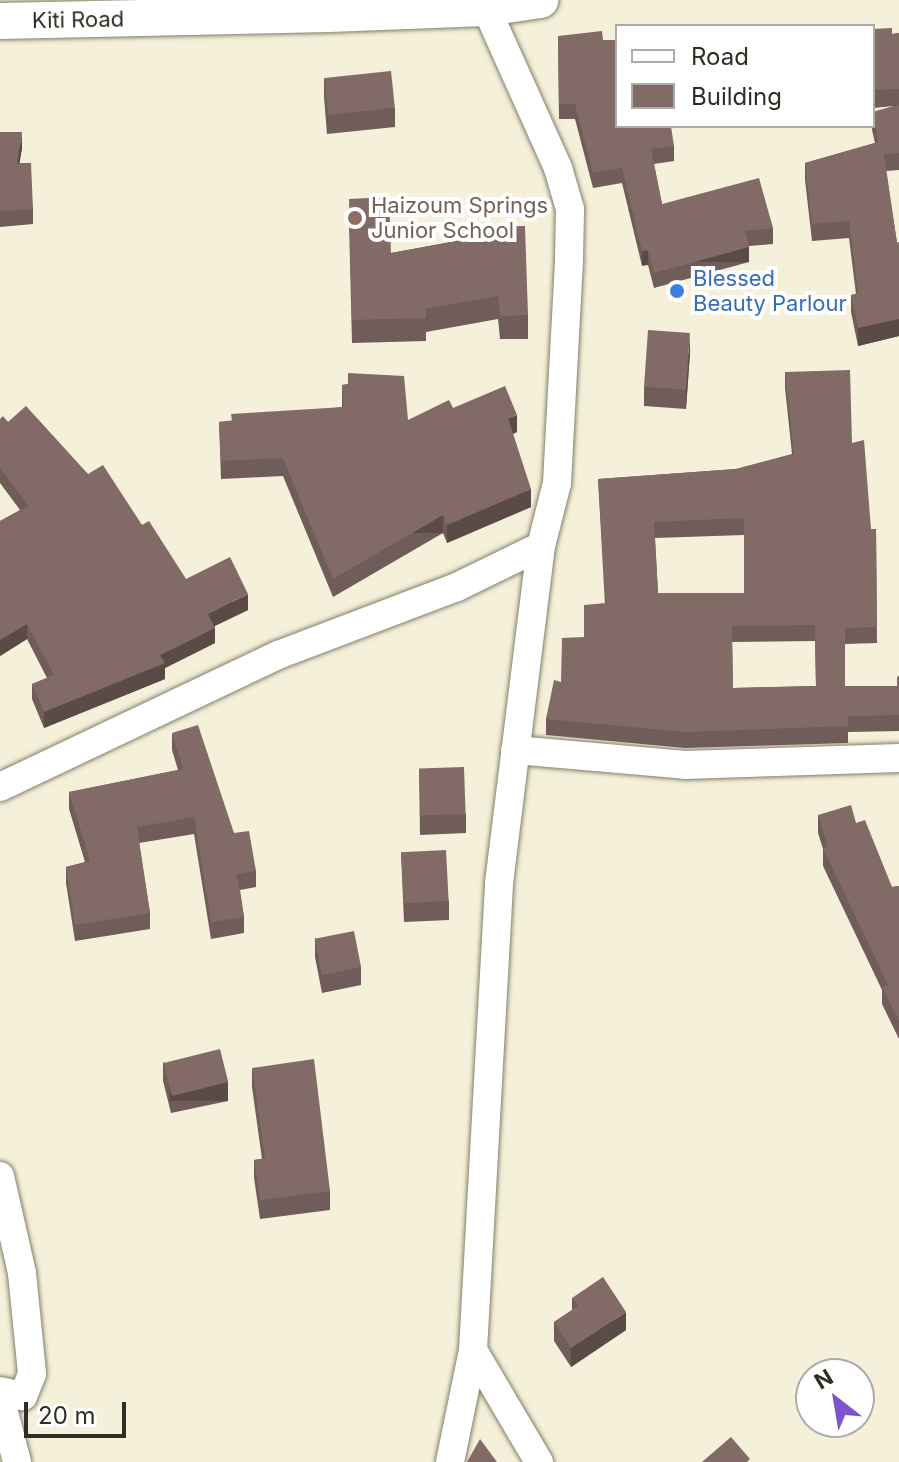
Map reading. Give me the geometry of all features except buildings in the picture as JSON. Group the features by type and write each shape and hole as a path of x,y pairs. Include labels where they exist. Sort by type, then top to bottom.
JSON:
{"street":[{"name":"Kiti Road","path":"0,21 280,8 486,8 540,0"},
{"path":"450,1462 473,1350 499,883 541,546 557,483 570,209 541,126 486,8"},
{"path":"0,787 278,655 457,587 541,546"},
{"path":"515,750 685,765 899,758"},
{"path":"0,1176 22,1273 32,1374 23,1396 0,1391"},
{"path":"473,1350 539,1462"},
{"path":"0,1397 17,1462"}],"place":[{"name":"Haizoum Springs Junior School","path":"355,218"},
{"name":"Blessed Beauty Parlour","path":"677,291"}]}
